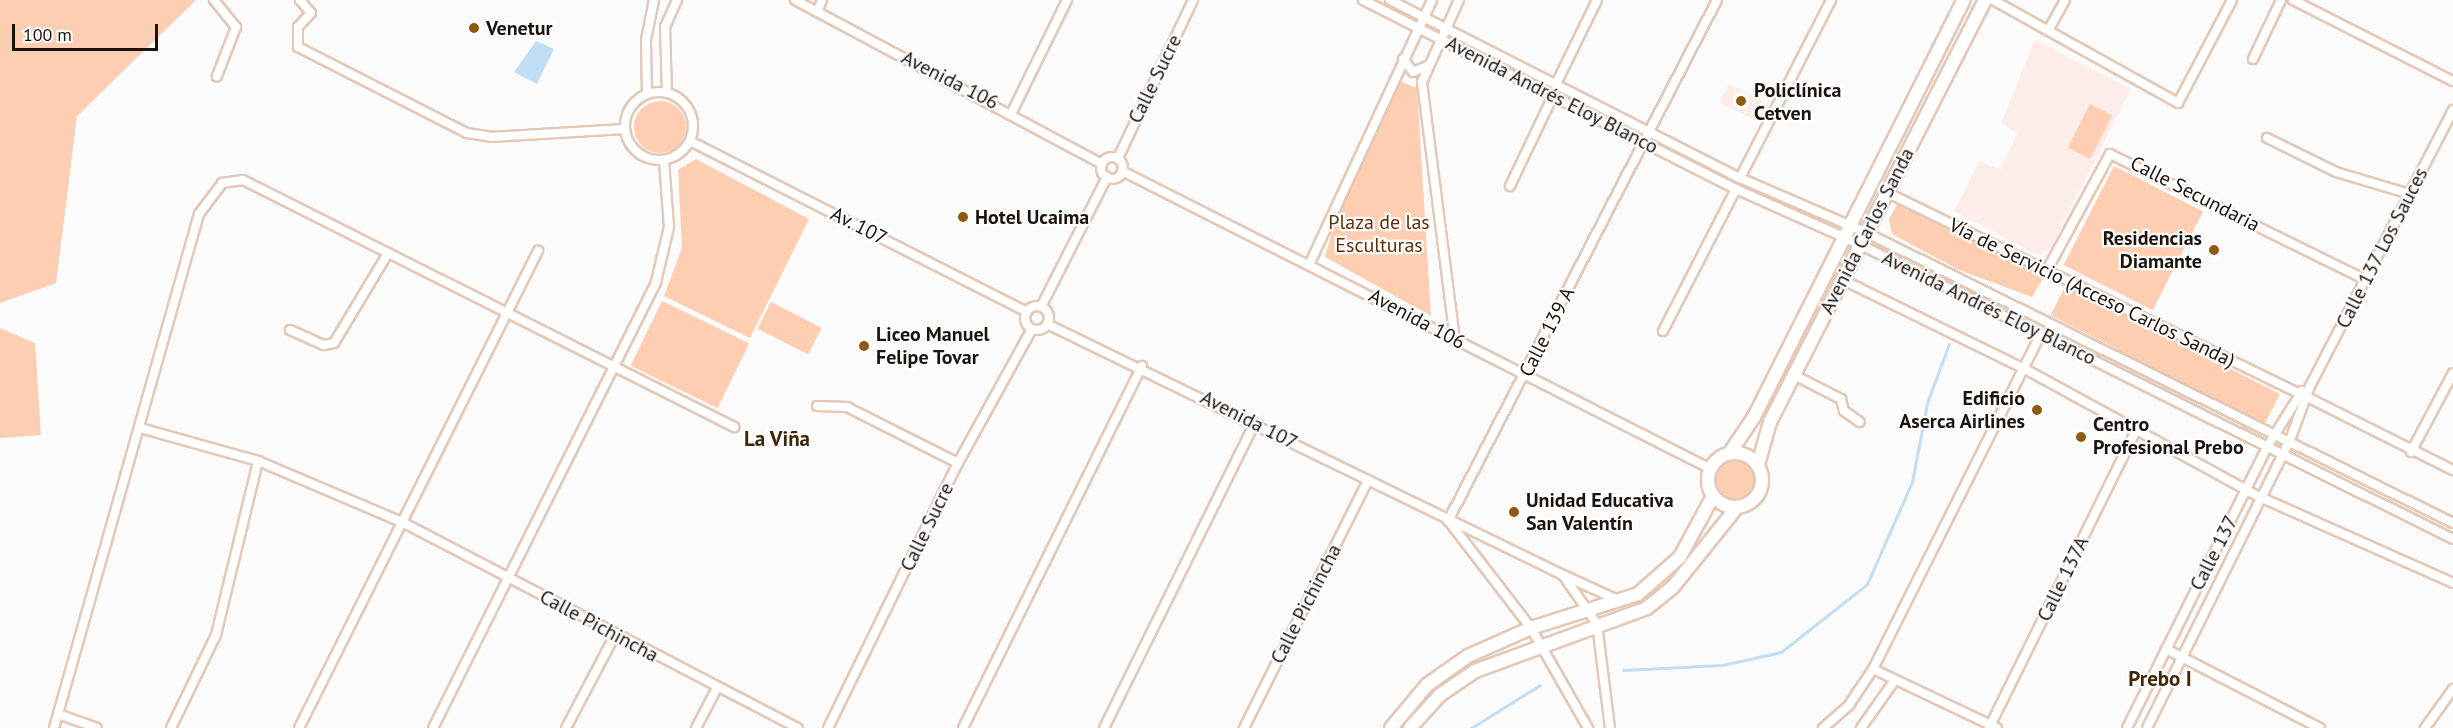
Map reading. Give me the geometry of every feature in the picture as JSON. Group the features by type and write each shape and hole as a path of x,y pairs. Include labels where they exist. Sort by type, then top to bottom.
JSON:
{"street":[{"path":"214,0 236,27 217,76"},
{"path":"300,0 311,13 298,27 298,47 467,133 491,137 625,129"},
{"path":"648,94 646,40 654,0"},
{"path":"667,93 665,27 677,0"},
{"name":"Avenida 106","path":"795,0 1012,112 1102,164"},
{"path":"817,12 822,0"},
{"path":"1012,112 1067,0"},
{"name":"Calle Sucre","path":"1118,158 1193,0"},
{"name":"Avenida Andrés Eloy Blanco","path":"1363,0 1736,189 1862,238 2290,440 2453,523"},
{"name":"Avenida Andrés Eloy Blanco","path":"1390,0 1848,232"},
{"path":"1310,263 1432,0"},
{"path":"1455,340 1422,82 1427,66 1459,0"},
{"path":"1556,84 1597,0"},
{"name":"Calle 139 A","path":"1448,521 1526,375 1648,131 1718,0"},
{"path":"1740,177 1831,0"},
{"name":"Avenida Carlos Sanda","path":"1729,454 1754,417 1964,0"},
{"name":"Avenida Carlos Sanda","path":"1758,465 1770,422 1985,0"},
{"path":"1993,0 2178,103 2232,0"},
{"path":"2049,30 2065,0"},
{"path":"2253,59 2282,0"},
{"path":"2293,0 2453,81"},
{"path":"1403,59 1413,72 1427,66"},
{"path":"667,93 691,114 690,141 664,160 638,153 625,129 630,108 648,94 667,93"},
{"path":"1510,186 1553,96"},
{"name":"Calle 137 Los Sauces","path":"2310,386 2453,110"},
{"path":"2267,138 2336,172 2410,194"},
{"name":"Av. 107","path":"690,141 1027,312"},
{"name":"Calle Secundaria","path":"2047,270 2110,154 2366,280"},
{"path":"1041,307 1047,324 1032,329 1027,312 1041,307 1107,177 1122,171 1118,158 1102,164 1107,177"},
{"path":"433,728 617,366 656,282 669,227 664,160"},
{"name":"Avenida 106","path":"1122,171 1310,263 1455,340 1711,469"},
{"path":"54,728 200,214 222,183 243,180 506,316 617,366 734,427"},
{"path":"1663,331 1736,189"},
{"name":"Vía de Servicio (Acceso Carlos Sanda)","path":"1886,192 2298,393"},
{"name":"Avenida Andrés Eloy Blanco","path":"1862,238 2040,333 2453,539"},
{"path":"299,728 538,251"},
{"path":"290,330 324,345 334,343 387,253"},
{"path":"1843,279 2023,368 2260,497 2453,583"},
{"name":"Avenida 107","path":"1047,324 1142,366 1448,521 1620,601"},
{"name":"Calle Sucre","path":"828,728 958,463 1032,329"},
{"path":"1823,728 1849,705 1873,669 2040,333"},
{"path":"963,728 1142,366"},
{"path":"2411,452 2453,373"},
{"path":"1794,375 1841,399 1844,411 1860,422"},
{"path":"2147,728 2260,497 2283,455 2309,398 2310,386"},
{"name":"Calle 137","path":"2127,728 2267,447 2298,393 2310,386"},
{"path":"2309,398 2411,452 2453,470"},
{"path":"817,406 847,407 958,463"},
{"path":"1104,728 1255,423"},
{"name":"Calle Pichincha","path":"140,428 258,461 402,522 615,635 798,728"},
{"name":"Calle 137A","path":"1992,727 2137,429"},
{"path":"1391,728 1411,700 1445,670 1531,628 1638,594 1680,557 1713,496 1711,469 1729,454 1743,454 1758,465 1762,483 1758,495 1737,507 1673,587 1647,608 1540,644 1459,680 1410,728"},
{"path":"171,728 216,635 258,461"},
{"name":"Calle Pichincha","path":"1244,728 1368,480"},
{"path":"1713,496 1737,507"},
{"path":"1448,521 1531,628 1588,728"},
{"path":"1563,575 1586,612 1597,624 1610,728"},
{"path":"566,728 615,635"},
{"path":"2166,649 2299,724 2320,728"},
{"path":"1873,669 1992,727"},
{"path":"1861,728 1895,680"},
{"path":"696,728 717,688"},
{"path":"2425,728 2453,689"},
{"path":"58,714 97,728"}],"shaded area":[{"path":"2035,40 2131,89 2050,249 2038,255 1954,211 1980,161 2000,170 2017,134 2001,123"},
{"name":"Policlínica Cetven","path":"1729,84 1762,100 1753,119 1720,103"}],"green space":[{"path":"0,0 196,0 77,116 56,283 0,303"},
{"name":"Plaza de las Esculturas","path":"1399,81 1417,88 1431,316 1325,257 1337,214"},
{"path":"655,101 665,101 679,108 686,127 679,146 665,153 655,153 645,149 638,142 634,132 634,122 638,112 645,105"},
{"path":"2090,104 2112,115 2090,159 2068,148"},
{"path":"696,159 809,219 750,338 664,296 682,248 678,170"},
{"path":"2114,166 2203,211 2153,310 2064,265"},
{"path":"1898,202 2045,275 2032,297 1959,270 1892,234 1889,220"},
{"path":"2066,285 2280,394 2264,424 2051,315"},
{"path":"662,301 749,344 718,408 630,366"},
{"path":"771,302 822,328 808,355 757,329"},
{"path":"0,328 35,343 41,435 0,438"},
{"path":"1735,456 1752,463 1759,480 1752,497 1735,504 1718,497 1711,480 1718,463"}],"water":[{"path":"536,41 554,49 537,84 514,72"}],"waterway":[{"path":"1623,670 1722,665 1781,652 1867,584 1912,482 1927,403 1949,344"},
{"path":"1471,728 1540,685"}],"place":[{"name":"Venetur","path":"474,28"},
{"name":"Policlínica Cetven","path":"1741,101"},
{"name":"Hotel Ucaima","path":"963,217"},
{"name":"Residencias Diamante","path":"2214,250"},
{"name":"Liceo Manuel Felipe Tovar","path":"864,346"},
{"name":"Edificio Aserca Airlines","path":"2037,410"},
{"name":"Centro Profesional Prebo","path":"2081,437"},
{"name":"Unidad Educativa San Valentín","path":"1514,512"}],"district":[{"name":"La Viña","path":"777,439"},
{"name":"Prebo I","path":"2160,679"}]}
